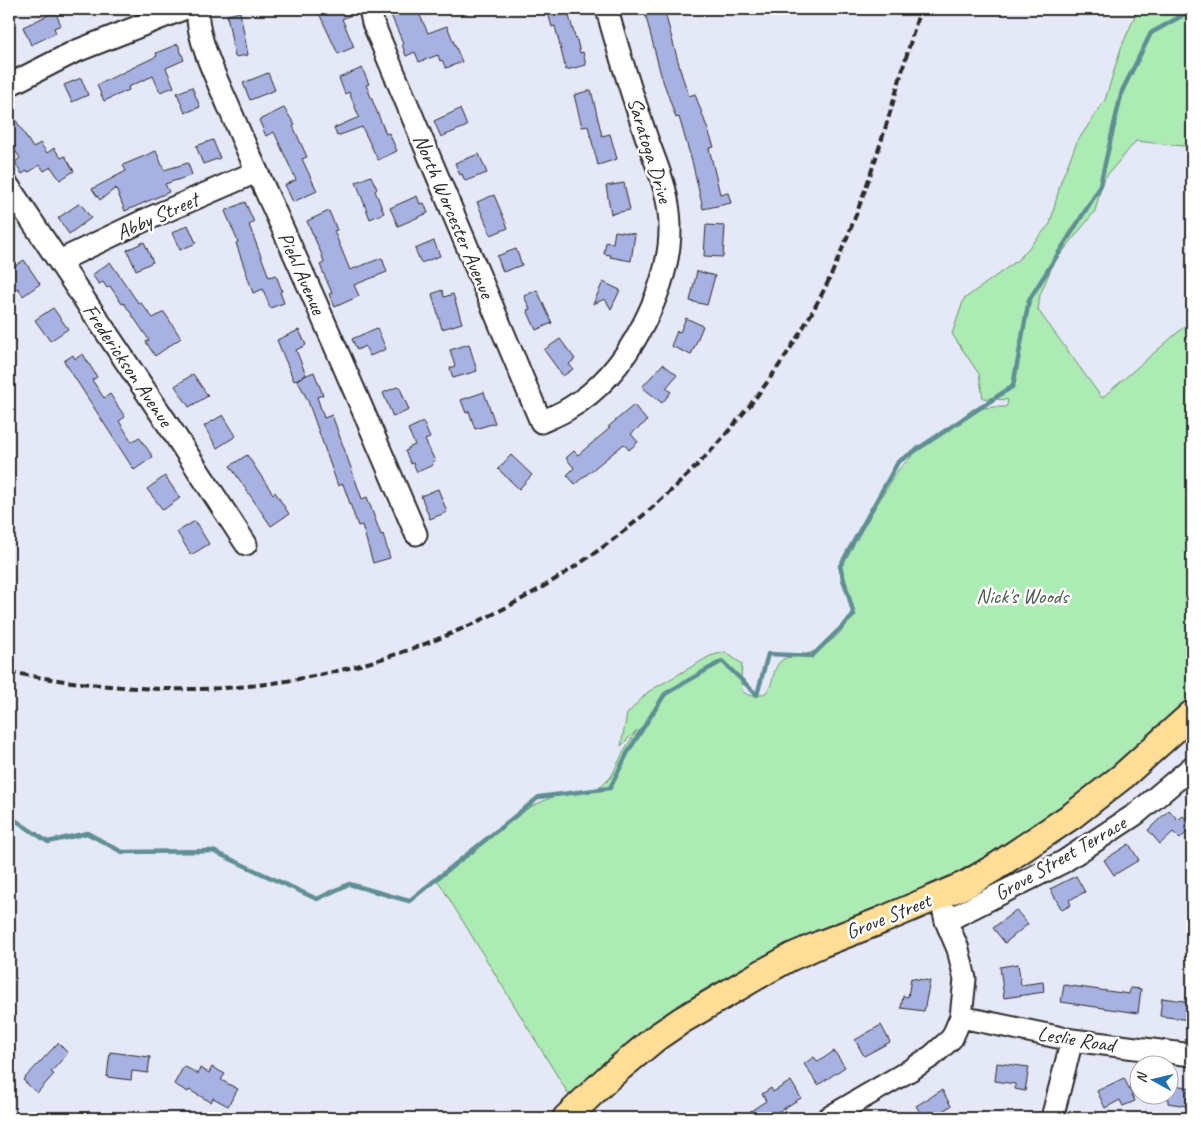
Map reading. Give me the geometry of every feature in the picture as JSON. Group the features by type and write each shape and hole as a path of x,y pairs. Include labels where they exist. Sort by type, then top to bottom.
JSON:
{"main road":[{"name":"Grove Street","path":"571,1113 657,1037 757,976 820,944 880,922 967,884 994,868 1073,815 1123,776 1192,714"}],"street":[{"path":"9,86 74,52 183,9"},
{"name":"Piehl Avenue","path":"198,9 197,15 203,44 215,75 416,534"},
{"name":"North Worcester Avenue","path":"370,9 380,40 541,422"},
{"name":"Saratoga Drive","path":"541,422 568,410 588,396 620,362 637,336 653,305 660,288 667,261 670,213 667,198 617,46 607,9"},
{"name":"Abby Street","path":"59,261 143,221 256,172"},
{"name":"Frederickson Avenue","path":"9,187 246,544"},
{"name":"Grove Street Terrace","path":"946,921 1063,862 1136,814 1192,767"},
{"path":"828,1118 932,1056 952,1038 961,1017 965,979 958,949 946,921 940,895"},
{"name":"Leslie Road","path":"961,1017 1072,1040 1192,1055"},
{"path":"1052,1118 1072,1040"}],"green space":[{"name":"Nick's Woods","path":"1138,9 1192,9 1192,147 1136,141 1103,180 1095,211 1053,264 1040,295 1038,310 1102,398 1192,320 1192,696 1123,761 1069,802 1007,844 932,886 758,961 715,983 682,1003 634,1037 569,1095 437,879 473,853 512,818 526,809 561,793 594,789 602,786 611,777 637,730 621,746 627,714 648,692 710,656 725,652 742,664 742,691 752,696 763,694 770,687 777,665 781,661 785,658 797,657 814,651 829,643 846,625 852,609 841,579 843,560 898,470 917,451 973,409 1005,407 1007,405 1008,400 983,398 979,374 952,334 964,299 1018,260 1050,224 1061,181 1077,142 1105,100 1121,48"}],"building":[{"path":"317,9 358,9 358,12 342,19 354,47 338,54"},
{"path":"405,9 417,9 428,33 447,26 462,62 446,68 438,55 419,62 415,52 406,56 403,43 391,15"},
{"path":"547,9 567,9 580,53 583,52 586,65 566,70 555,26 552,27"},
{"path":"644,9 664,9 689,96 695,94 714,147 709,148 720,194 728,193 731,203 703,209 679,117 676,118 661,75"},
{"path":"55,12 61,25 54,28 56,33 31,45 23,27"},
{"path":"240,12 248,55 235,57 227,15"},
{"path":"178,44 184,60 166,68 174,87 160,92 153,76 128,87 129,90 104,101 97,85 157,56 156,53"},
{"path":"362,68 369,84 366,85 386,134 389,133 397,151 378,160 362,127 337,136 334,128 359,117 349,92 345,94 339,78"},
{"path":"268,73 275,90 250,100 243,83"},
{"path":"81,78 88,95 72,102 64,85"},
{"path":"192,87 200,107 185,113 177,93"},
{"path":"591,90 602,136 610,134 617,159 598,165 588,126 582,127 574,95"},
{"path":"284,108 295,125 293,126 307,157 302,159 317,191 293,202 285,185 296,180 274,132 266,136 259,120"},
{"path":"9,109 33,148 40,143 47,153 54,148 61,158 65,156 74,171 60,180 51,167 44,171 40,165 22,174 15,162 20,158 9,141"},
{"path":"460,109 467,126 441,137 434,121"},
{"path":"213,140 220,158 203,164 196,146"},
{"path":"156,151 164,170 188,163 192,175 165,184 169,192 125,211 116,188 100,200 92,189 126,171 123,165"},
{"path":"479,154 487,173 465,181 455,163"},
{"path":"371,176 384,213 370,219 356,182"},
{"path":"624,183 630,210 611,214 606,186"},
{"path":"494,195 508,228 491,235 477,202"},
{"path":"417,196 420,204 424,203 428,213 398,226 390,208"},
{"path":"245,202 254,222 249,225 269,277 276,275 282,291 280,292 284,303 270,308 263,289 253,293 236,243 238,242 225,211"},
{"path":"80,203 91,218 69,234 58,218"},
{"path":"329,211 337,230 334,231 350,270 382,258 387,272 354,285 359,296 335,307 329,294 332,293 320,265 324,263 322,255 307,221"},
{"path":"188,225 196,243 180,250 172,233"},
{"path":"706,225 725,226 723,257 704,256"},
{"path":"615,231 635,234 631,261 604,254 606,242 613,243"},
{"path":"434,241 440,256 421,263 415,249"},
{"path":"144,242 153,262 136,270 127,250"},
{"path":"516,249 522,265 503,272 497,256"},
{"path":"24,260 40,284 23,296 18,288 9,294 9,270"},
{"path":"110,262 139,304 141,303 153,318 164,312 181,338 155,356 146,342 149,340 124,303 122,304 110,286 107,288 103,282 99,284 92,275"},
{"path":"697,271 715,276 707,305 690,301"},
{"path":"603,282 620,290 611,309 605,299 593,304"},
{"path":"442,290 444,297 453,294 462,323 442,329 432,294"},
{"path":"537,290 552,323 536,330 527,310 530,309 524,296"},
{"path":"53,308 68,329 50,341 35,320"},
{"path":"686,318 703,326 691,355 671,346 677,331 680,332"},
{"path":"377,328 386,349 370,356 365,346 357,350 352,339"},
{"path":"299,330 306,345 296,350 306,375 294,381 277,340"},
{"path":"560,339 575,359 569,364 573,369 563,376 544,350"},
{"path":"469,344 477,371 453,378 450,368 455,366 450,350"},
{"path":"83,354 97,377 92,380 104,398 110,394 125,417 119,421 132,442 139,437 153,457 134,470 64,361 73,355 75,359"},
{"path":"663,364 677,375 666,388 671,392 662,403 642,387"},
{"path":"314,372 323,395 317,397 324,418 332,415 362,499 367,497 381,535 383,534 390,558 373,563 362,525 358,526 343,484 338,486 308,401 297,379"},
{"path":"193,374 208,396 189,407 175,386"},
{"path":"399,386 409,410 393,417 383,393"},
{"path":"484,392 495,423 475,429 469,411 466,413 461,400"},
{"path":"634,405 647,421 631,434 638,442 629,450 624,444 575,484 567,475 574,468 566,458 574,451 578,455"},
{"path":"223,415 236,436 217,448 204,426"},
{"path":"423,422 430,438 425,440 435,461 432,462 433,465 417,472 405,451 415,445 408,429"},
{"path":"247,455 289,514 271,526 230,466"},
{"path":"511,455 532,475 519,489 498,469"},
{"path":"165,476 180,498 163,510 147,489"},
{"path":"438,489 447,512 430,519 421,496"},
{"path":"195,521 209,544 191,555 177,532"},
{"path":"1169,810 1178,820 1183,816 1192,827 1180,839 1173,832 1160,844 1148,830"},
{"path":"1129,844 1139,860 1114,875 1104,860"},
{"path":"1076,876 1085,892 1069,900 1071,905 1062,910 1050,889"},
{"path":"1016,910 1028,924 1005,943 993,928"},
{"path":"1018,964 1021,985 1043,982 1044,992 1004,998 1000,967"},
{"path":"911,978 930,981 924,1011 901,1008 903,996 908,997"},
{"path":"1064,985 1129,994 1130,988 1141,989 1138,1013 1061,1002"},
{"path":"1162,998 1191,1002 1189,1020 1160,1016"},
{"path":"881,1025 890,1042 864,1056 855,1040"},
{"path":"58,1043 68,1053 51,1072 54,1074 37,1093 23,1080"},
{"path":"834,1051 845,1067 818,1085 804,1064 814,1057 818,1062"},
{"path":"110,1052 150,1057 148,1073 132,1071 131,1080 107,1077"},
{"path":"997,1063 1029,1067 1025,1091 1015,1089 1015,1084 995,1081"},
{"path":"184,1066 198,1074 200,1068 209,1073 212,1067 225,1074 221,1080 238,1089 228,1106 213,1098 211,1102 174,1084"},
{"path":"1124,1078 1128,1086 1128,1104 1123,1106 1120,1100 1105,1108 1097,1091"},
{"path":"791,1081 801,1098 768,1118 740,1118 766,1101 762,1094 771,1088 773,1092"},
{"path":"1178,1086 1192,1088 1192,1107 1174,1104 1178,1104"},
{"path":"942,1090 951,1106 930,1118 924,1118 916,1106"}],"waterway":[{"path":"9,816 48,842 87,833 122,852 213,851 317,899 349,884 409,901 539,797 610,788 629,750 665,694 722,661 757,695 768,654 812,656 854,615 840,566 898,462 1013,386 1029,300 1099,189 1122,91 1151,33 1192,10"}],"railway":[{"path":"9,672 65,681 151,689 237,687 329,673 418,647 503,609 582,562 656,504 722,439 779,366 826,286 856,216 885,128 920,9"}]}
